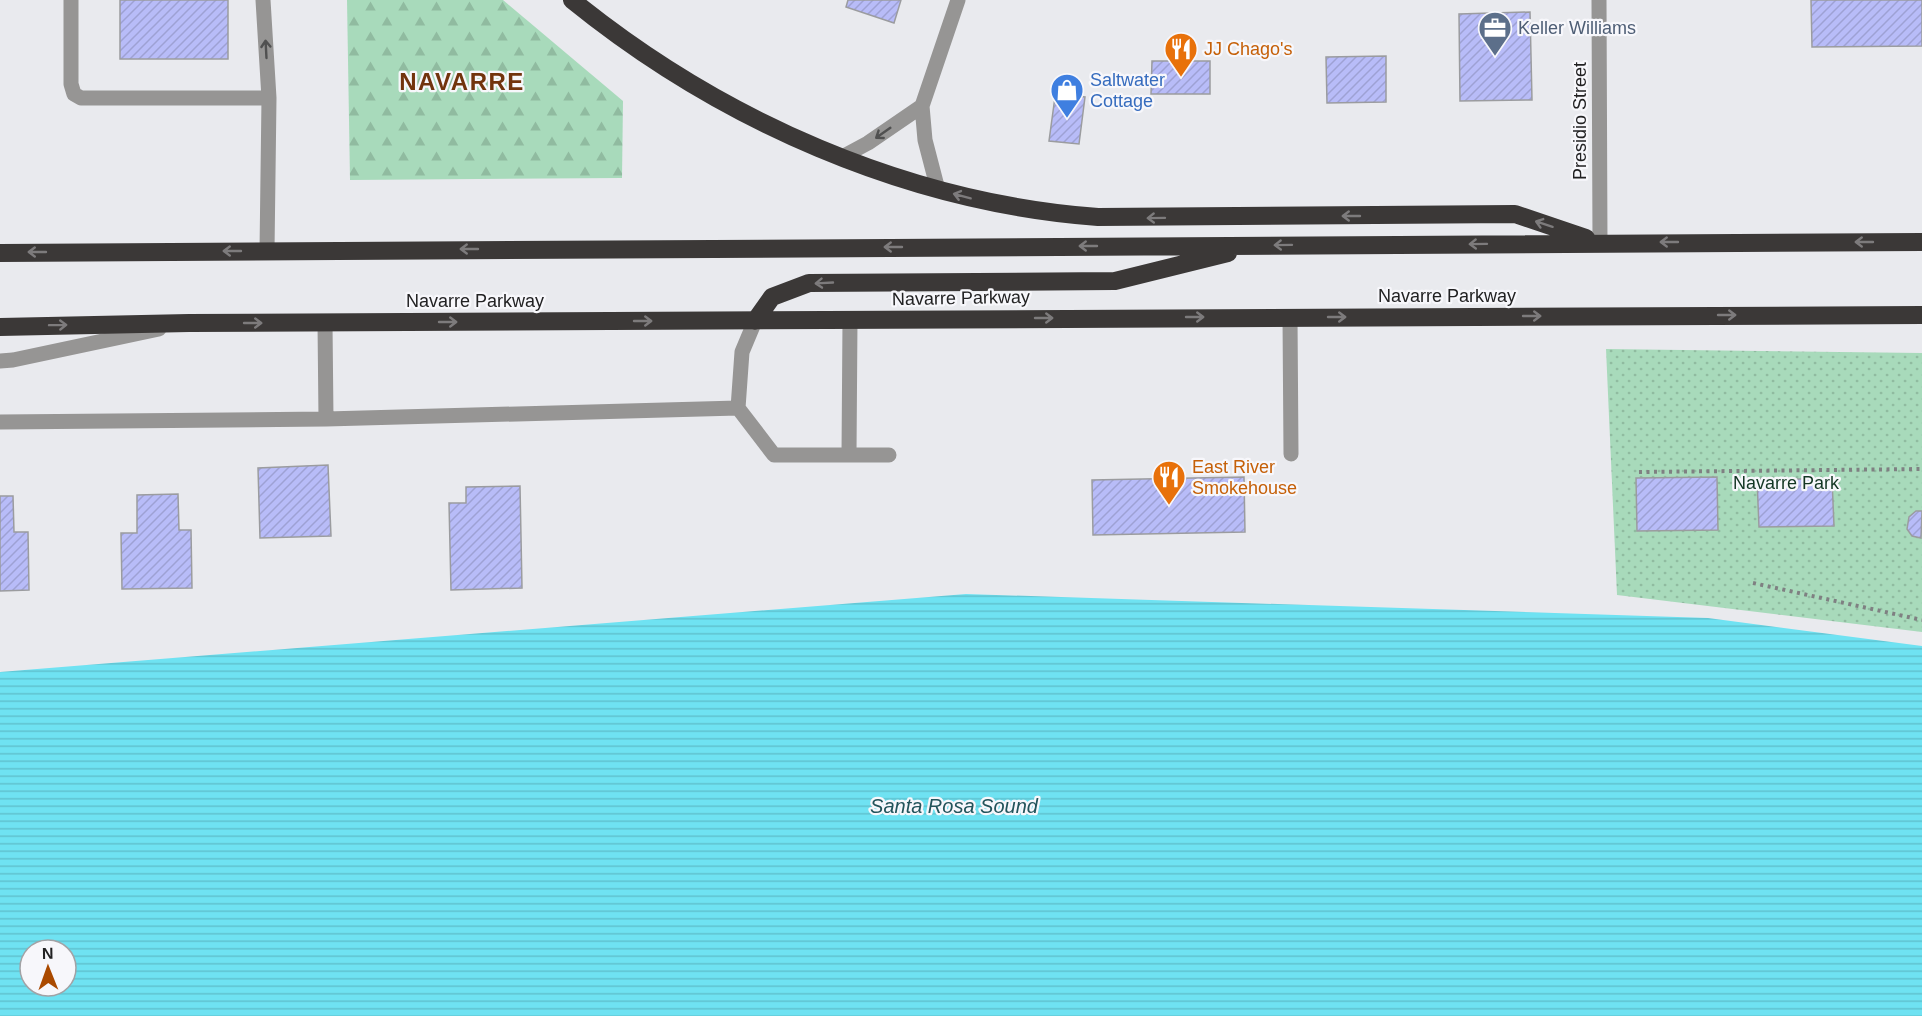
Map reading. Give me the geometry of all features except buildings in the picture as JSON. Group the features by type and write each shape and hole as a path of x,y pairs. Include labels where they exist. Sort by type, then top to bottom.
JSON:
{"highway":[{"path":"572,0 664,66 751,116 842,157 938,190 1024,209 1098,217 1515,214 1600,243"},
{"path":"0,252 1922,242"},
{"path":"755,321 772,297 809,283 1115,281 1256,246"},
{"name":"Navarre Parkway","path":"0,327 189,323 1922,315"}],"street":[{"path":"71,0 71,84 74,94 81,98 269,98"},
{"path":"263,0 269,98 267,250"},
{"path":"938,190 925,140 922,106 958,0"},
{"name":"Presidio Street","path":"1599,0 1600,243"},
{"path":"842,157 868,143 922,106"},
{"path":"1290,317 1292,453"},
{"path":"849,454 850,320"},
{"path":"755,321 742,352 738,408 774,455 889,455"},
{"path":"0,361 189,323"},
{"path":"325,323 326,419"},
{"path":"0,422 326,419 738,408"}],"path":[{"path":"1639,472 1922,469"},
{"path":"1753,583 1922,620"}],"green space":[{"path":"347,0 503,0 623,101 622,178 350,180"},
{"name":"Navarre Park","path":"1606,349 1922,353 1922,632 1617,595"}],"water":[{"name":"Santa Rosa Sound","path":"966,594 1708,618 1922,646 1922,1016 0,1016 0,672"}],"place":[{"name":"Keller Williams","path":"1495,57"},
{"name":"JJ Chago's","path":"1181,78"},
{"name":"Saltwater Cottage","path":"1067,119"},
{"name":"East River Smokehouse","path":"1169,506"}],"district":[{"name":"NAVARRE","path":"462,82"}]}
